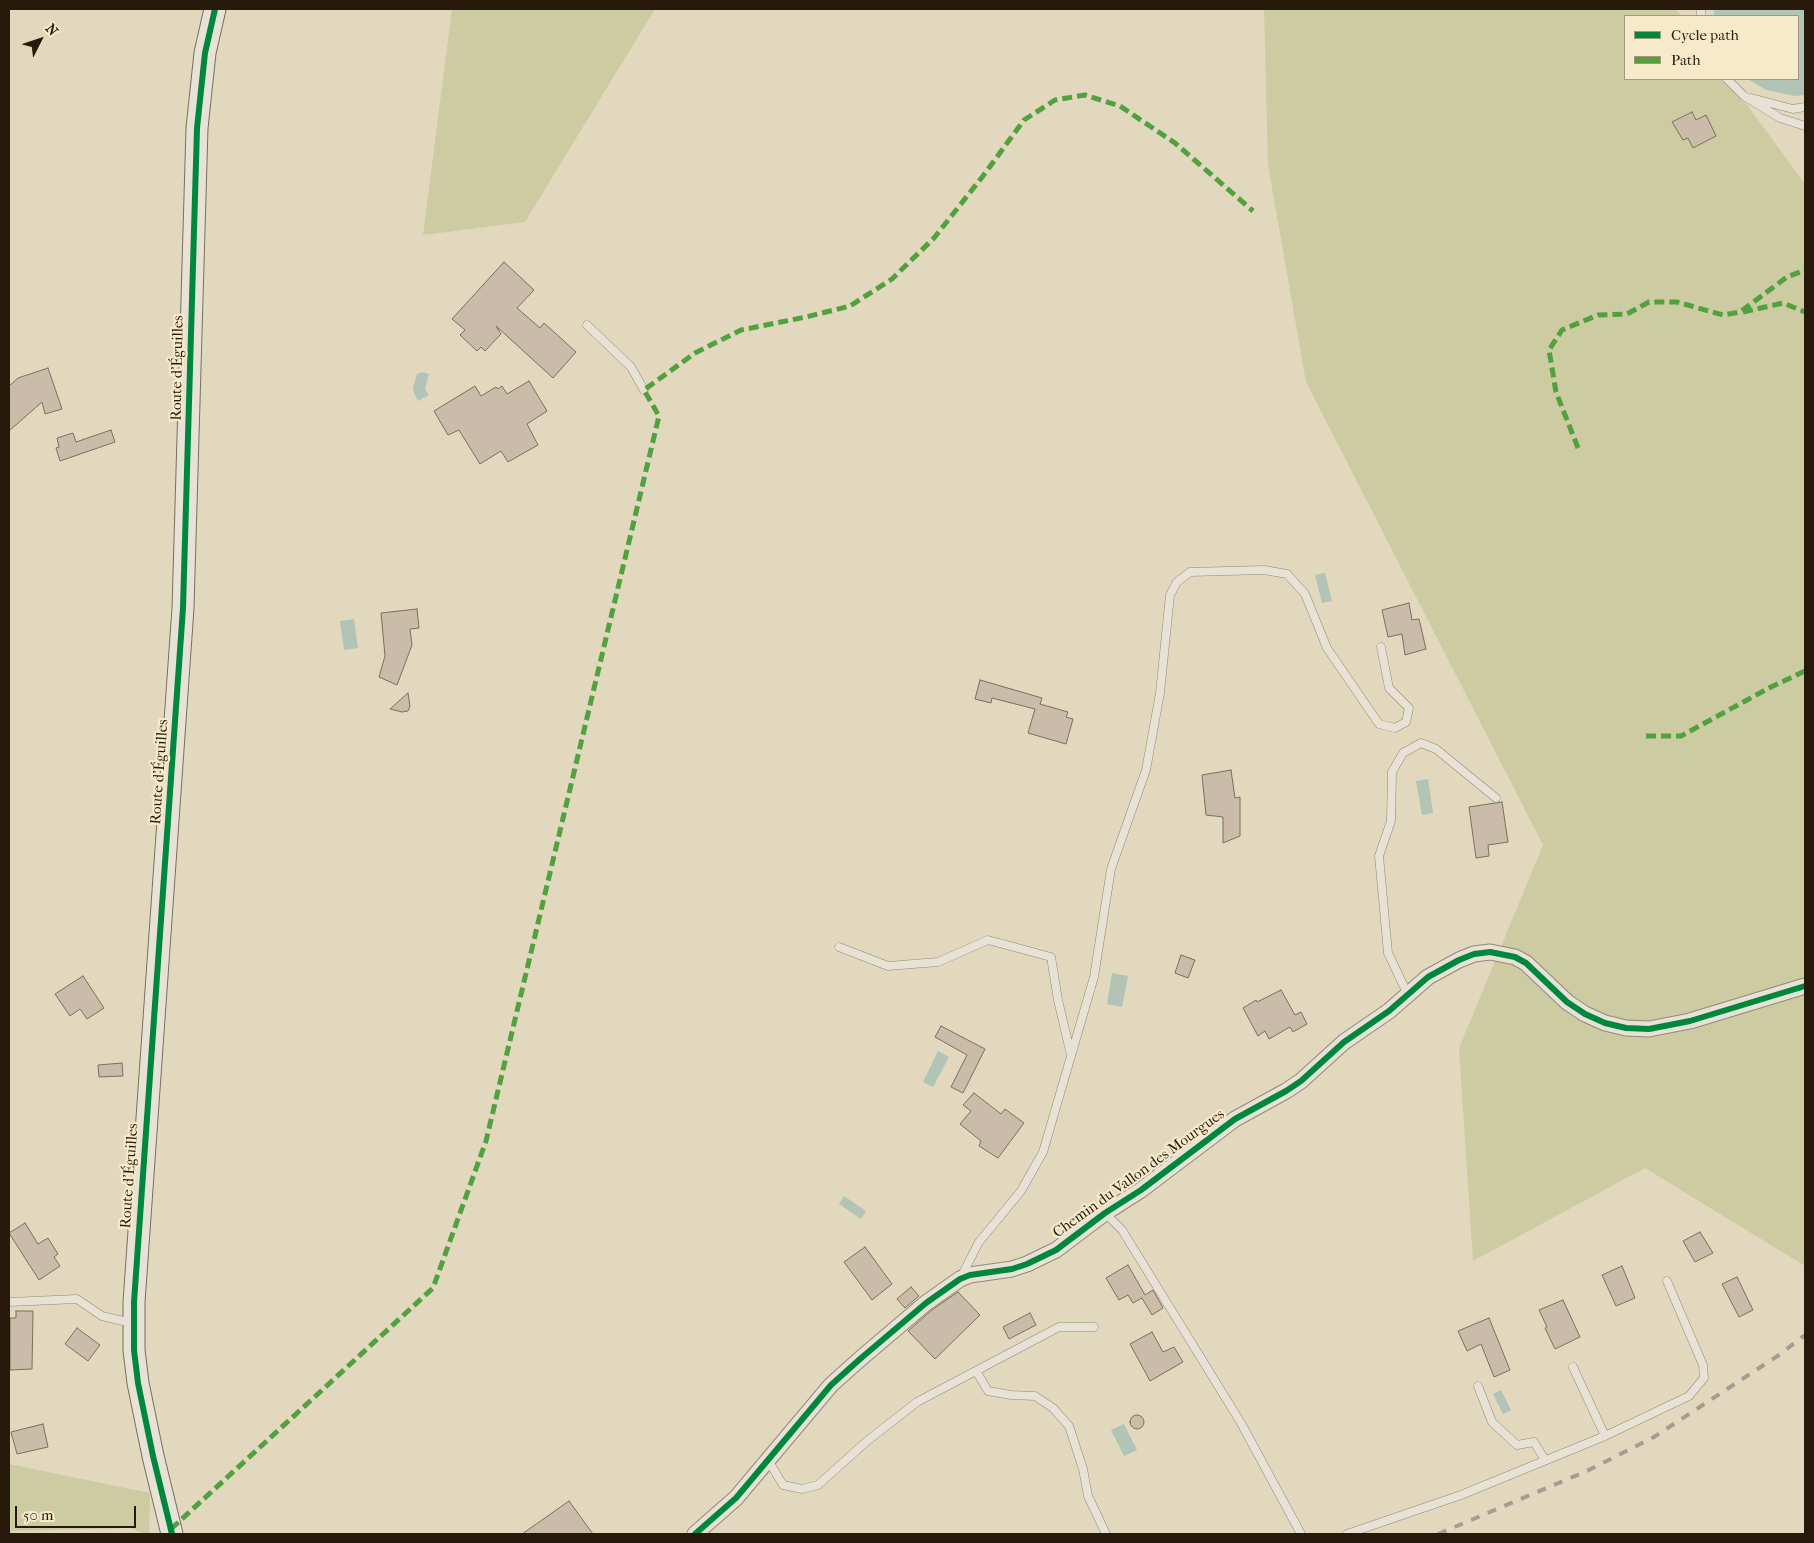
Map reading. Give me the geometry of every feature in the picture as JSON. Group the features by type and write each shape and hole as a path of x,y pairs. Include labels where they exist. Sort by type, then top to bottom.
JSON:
{"street":[{"name":"Route d'Éguilles","path":"172,1534 138,1383 134,1350 134,1324 137,1247 180,680 197,128 205,53 215,9"},
{"name":"Chemin du Vallon des Mourgues","path":"695,1534 736,1498 838,1379 926,1303 960,1279 970,1275 1012,1269 1056,1250 1105,1213 1141,1190 1235,1119 1301,1081 1344,1042 1389,1011 1428,977 1459,960 1474,954 1490,952 1515,957 1526,963 1567,1002 1585,1014 1605,1023 1626,1028 1649,1029 1690,1021 1805,986"}],"lane":[{"path":"1728,80 1744,96 1780,118 1805,126"},
{"path":"1744,96 1793,108 1805,107"},
{"path":"587,325 631,367 644,390"},
{"path":"960,1279 979,1242 1021,1191 1043,1152 1094,977 1111,869 1146,770 1160,693 1170,595 1176,582 1190,572 1264,570 1287,574 1305,594 1327,648 1378,724 1395,728 1406,722 1409,708 1389,688 1381,647"},
{"path":"1408,995 1388,953 1379,856 1391,821 1392,772 1403,753 1421,743 1436,749 1496,798"},
{"path":"839,947 888,966 938,962 988,940 1052,957 1058,1000 1071,1053"},
{"path":"1105,1213 1122,1230 1241,1423 1301,1534"},
{"path":"1347,1534 1461,1495 1605,1436 1689,1396 1704,1378 1703,1365 1667,1281"},
{"path":"9,1302 77,1299 102,1316 134,1324"},
{"path":"768,1460 783,1484 802,1489 818,1485 867,1441 918,1402 1060,1327 1094,1327"},
{"path":"1573,1367 1605,1436"},
{"path":"976,1372 988,1391 1011,1395 1035,1396 1053,1408 1069,1426 1083,1469 1088,1496 1106,1534"},
{"path":"1478,1386 1492,1422 1517,1445 1534,1442 1545,1460"}],"shaded area":[{"path":"452,9 655,9 525,222 423,235"},
{"path":"1264,9 1676,9 1681,15 1624,15 1624,80 1729,80 1805,184 1805,1266 1645,1168 1473,1261 1459,1048 1543,845 1306,382 1268,165"},
{"path":"1714,9 1805,9 1805,95 1795,96 1766,90 1750,80 1799,80 1799,15 1714,15"},
{"path":"422,372 429,374 425,389 429,395 418,401 413,388 417,374"},
{"path":"1325,573 1332,601 1322,603 1315,575"},
{"path":"354,619 358,648 344,650 340,621"},
{"path":"1428,779 1433,813 1422,815 1416,781"},
{"path":"1112,973 1128,976 1122,1007 1107,1004"},
{"path":"938,1051 949,1057 933,1087 923,1082"},
{"path":"844,1196 866,1211 861,1219 839,1204"},
{"path":"1501,1390 1511,1410 1503,1414 1493,1394"},
{"path":"1124,1424 1137,1450 1124,1456 1111,1430"},
{"path":"9,1464 150,1493 149,1534 144,1534 131,1528 12,1531 9,1533"}],"building":[{"path":"1692,112 1696,120 1706,115 1716,136 1693,148 1688,138 1683,140 1672,122"},
{"path":"504,262 534,290 517,308 540,328 544,323 576,352 553,378 496,326 501,334 485,351 481,347 477,351 460,335 465,330 452,319"},
{"path":"48,368 62,409 45,414 42,402 9,431 9,386 18,378"},
{"path":"529,381 547,411 527,424 538,445 508,462 501,451 480,464 459,430 448,435 434,411 475,386 481,396 496,387 498,389 502,386 507,394"},
{"path":"111,430 115,442 60,461 56,448 59,447 57,438 73,433 76,442"},
{"path":"1409,603 1412,620 1419,619 1426,649 1405,655 1402,634 1388,637 1382,610"},
{"path":"417,609 419,628 410,629 412,645 397,685 379,677 385,656 381,613"},
{"path":"980,680 1042,698 1040,704 1068,712 1066,717 1073,719 1066,744 1028,733 1035,709 992,698 991,703 975,699"},
{"path":"408,693 410,706 408,711 402,712 390,709"},
{"path":"1231,770 1235,798 1240,797 1240,836 1223,843 1223,817 1206,815 1202,775"},
{"path":"1502,802 1508,842 1488,845 1489,856 1476,858 1469,807"},
{"path":"1181,955 1195,960 1188,978 1175,973"},
{"path":"83,976 104,1008 87,1019 80,1009 70,1016 55,994"},
{"path":"1281,990 1295,1015 1301,1012 1307,1024 1293,1032 1290,1027 1269,1039 1265,1031 1258,1036 1243,1008 1256,1000 1257,1002"},
{"path":"941,1026 985,1049 963,1093 951,1087 967,1055 935,1037"},
{"path":"122,1063 123,1076 99,1077 98,1065"},
{"path":"974,1093 1001,1114 1005,1109 1024,1123 998,1158 979,1146 981,1141 960,1124 971,1111 963,1105"},
{"path":"25,1223 38,1244 48,1238 58,1254 54,1257 60,1266 39,1280 9,1233"},
{"path":"1700,1232 1713,1253 1695,1262 1683,1241"},
{"path":"865,1247 892,1284 872,1300 844,1262"},
{"path":"1128,1265 1145,1295 1153,1290 1163,1308 1152,1315 1142,1298 1133,1303 1128,1295 1119,1300 1106,1278"},
{"path":"1622,1266 1635,1298 1616,1306 1602,1275"},
{"path":"1737,1277 1753,1310 1739,1317 1722,1284"},
{"path":"911,1287 919,1296 905,1308 897,1299"},
{"path":"958,1292 980,1315 935,1359 908,1331 932,1310"},
{"path":"1563,1300 1580,1337 1555,1349 1539,1310"},
{"path":"16,1311 33,1311 32,1369 10,1370 10,1318 16,1318"},
{"path":"1030,1313 1036,1325 1009,1339 1003,1327"},
{"path":"1489,1318 1510,1370 1494,1377 1481,1344 1467,1351 1458,1331"},
{"path":"77,1328 100,1345 88,1361 65,1344"},
{"path":"1152,1332 1163,1352 1174,1347 1183,1362 1150,1381 1130,1344"},
{"path":"1137,1415 1142,1417 1144,1422 1142,1427 1137,1429 1132,1427 1130,1422 1132,1417"},
{"path":"43,1424 48,1447 17,1454 11,1432"},
{"path":"569,1501 593,1534 522,1534"}],"railway":[{"path":"1438,1534 1587,1471 1654,1437 1779,1355 1805,1335"}],"marked path":[{"path":"171,1529 433,1288 486,1141 659,416 644,390 695,353 741,330 850,306 892,279 934,238 1024,120 1055,100 1085,95 1120,106 1175,143 1253,211"},
{"path":"1578,448 1556,392 1549,350 1562,330 1598,315 1627,314 1649,302 1677,302 1723,315 1740,312 1787,277 1805,270"},
{"path":"1743,312 1783,303 1805,312"},
{"path":"1646,736 1681,736 1769,688 1805,671"}],"cycle path":[{"path":"172,1534 138,1383 134,1350 134,1302 183,608 197,128 205,53 215,9"},
{"path":"695,1534 736,1498 831,1385 926,1303 960,1279 970,1275 1012,1269 1056,1250 1105,1213 1141,1190 1235,1119 1301,1081 1344,1042 1389,1011 1428,977 1459,960 1474,954 1490,952 1515,957 1526,963 1567,1002 1585,1014 1605,1023 1626,1028 1649,1029 1690,1021 1805,986"}]}
